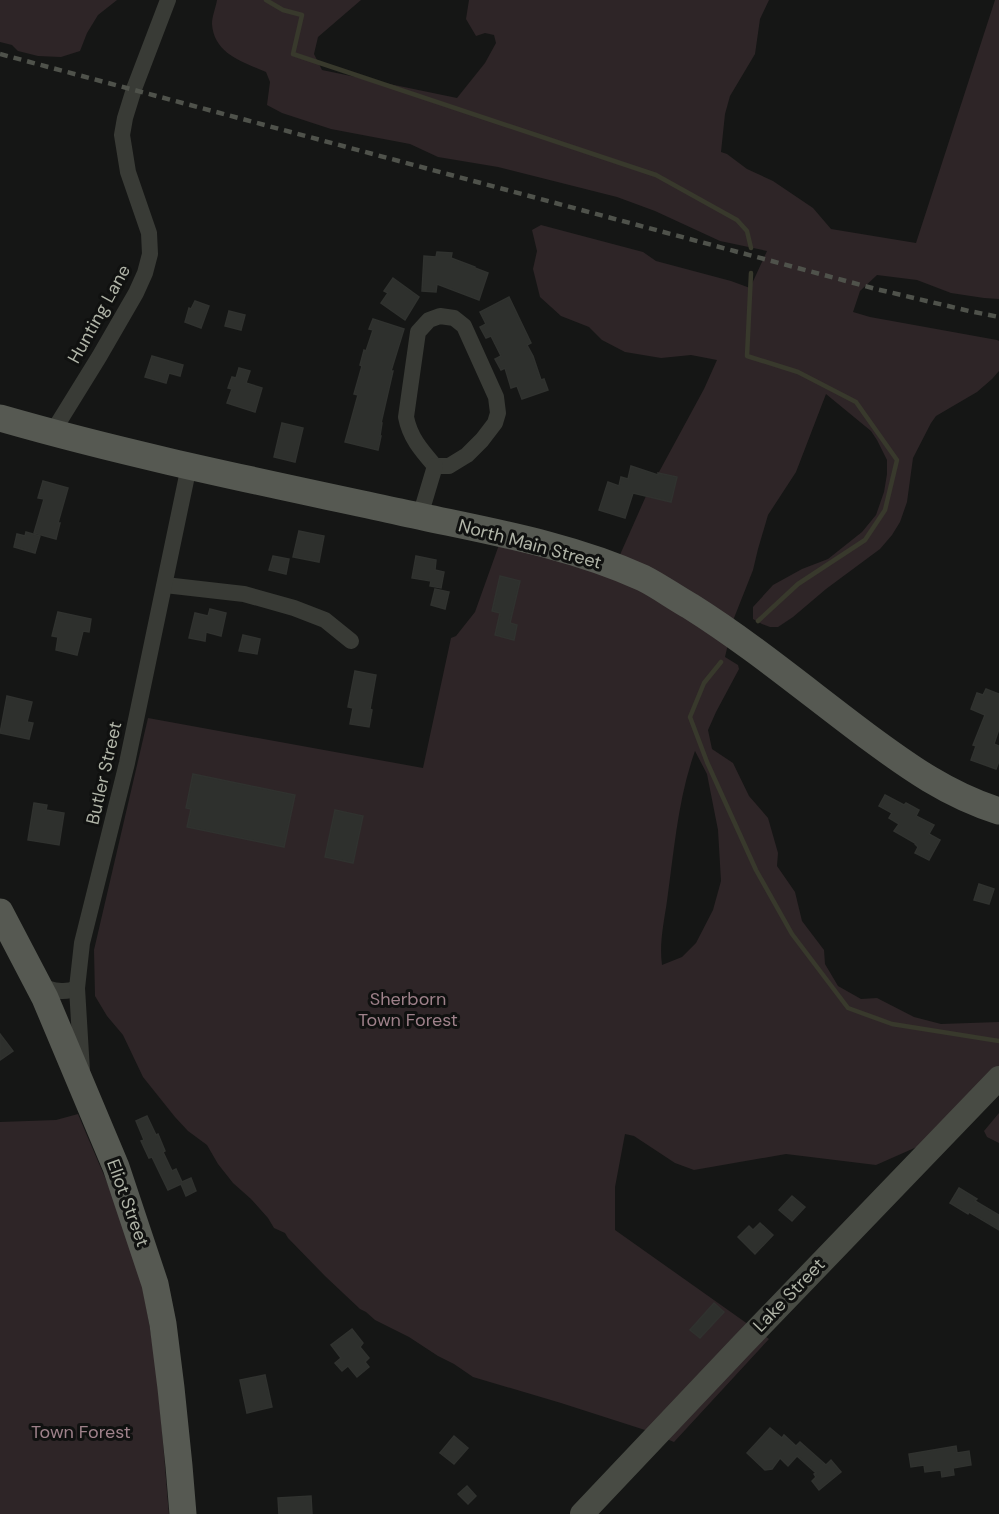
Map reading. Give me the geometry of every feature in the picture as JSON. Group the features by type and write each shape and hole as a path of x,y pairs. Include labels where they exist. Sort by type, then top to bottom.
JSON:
{"main road":[{"name":"North Main Street","path":"0,418 189,466 561,548 618,567 645,580 719,625 775,664 808,692 902,762 931,781 999,811"},
{"name":"Eliot Street","path":"0,912 39,986 116,1167 155,1284 163,1324 171,1388 183,1514"}],"street":[{"name":"Hunting Lane","path":"52,433 99,357 145,273 150,254 149,232 128,172 123,135 125,118 134,89 168,0"},
{"path":"440,316 454,318 464,326 496,397 498,413 495,423 483,440 467,455 449,466 435,466 408,430 406,417 418,332 429,320 440,316"},
{"name":"Butler Street","path":"83,1090 77,988 82,943 127,763 189,466"},
{"path":"420,516 435,466"},
{"path":"165,585 244,594 294,608 325,620 351,642"},
{"path":"39,986 60,992 77,988"},
{"name":"Lake Street","path":"582,1514 999,1078"}],"green space":[{"path":"0,0 117,0 98,15 80,51 61,57 38,56 18,51 12,45 0,42"},
{"name":"Sherborn Town Forest","path":"217,0 361,0 318,37 314,54 322,70 457,98 485,63 496,43 494,35 485,33 476,36 466,19 469,0 769,0 760,19 755,54 730,96 725,114 721,152 747,169 773,181 813,208 831,229 916,243 995,0 999,0 999,299 951,293 917,280 877,275 860,291 853,312 997,340 999,341 999,371 977,392 936,416 931,423 913,458 907,502 900,522 880,549 793,617 778,627 770,627 753,619 753,607 773,585 802,569 828,559 862,532 876,515 884,492 887,460 877,440 871,431 826,394 796,472 768,515 753,570 734,618 725,657 738,665 739,669 708,730 712,749 733,763 749,796 768,818 778,853 777,866 795,892 802,921 824,950 825,964 838,986 861,999 877,998 914,1017 941,1024 999,1022 999,1067 919,1146 876,1165 786,1154 694,1170 675,1163 634,1136 625,1134 615,1187 615,1230 769,1339 674,1442 645,1430 473,1377 360,1309 285,1233 274,1228 251,1199 233,1183 207,1145 188,1131 143,1077 123,1035 107,1016 95,996 94,950 148,718 423,768 451,638 456,636 475,612 500,542 619,557 646,496 704,389 717,360 691,355 661,358 625,352 602,340 589,327 561,316 540,297 533,269 537,251 532,230 541,225 643,252 656,261 750,288 767,251 720,241 655,211 617,197 498,167 438,157 410,144 331,129 282,113 267,105 270,82 266,72 231,56 218,43 212,24","holes":["695,751 707,774 718,830 721,881 713,910 696,943 682,957 662,965 662,933 677,825 684,787"]},
{"path":"999,1113 999,1143 987,1137 984,1131"},
{"name":"Town Forest","path":"78,1114 120,1213 139,1273 155,1363 169,1514 0,1514 0,1122 56,1120"}],"building":[{"path":"437,252 452,253 451,258 488,273 479,300 437,284 436,292 422,291 424,256 436,257"},
{"path":"393,278 419,297 405,320 381,303 388,293 384,291"},
{"path":"509,297 531,343 527,345 541,380 544,379 548,390 522,399 517,386 511,388 505,368 501,370 495,359 501,356 491,336 486,338 480,327 486,324 480,312"},
{"path":"195,301 209,306 201,328 185,322 189,308 191,309"},
{"path":"229,311 245,315 241,330 225,326"},
{"path":"373,319 404,329 391,371 393,371 381,423 378,450 345,442 358,395 354,394 362,366 360,365 373,330 369,329"},
{"path":"152,356 183,365 180,376 169,373 166,383 145,377"},
{"path":"239,368 250,371 246,383 262,388 255,412 227,403 232,389 228,388 232,377 236,378"},
{"path":"282,423 303,428 295,462 274,457"},
{"path":"631,466 658,475 658,473 677,477 671,502 633,493 625,518 599,510 608,482 619,486 621,477 628,479"},
{"path":"43,481 68,488 56,539 34,533 44,499 38,498"},
{"path":"299,531 324,536 319,562 293,557"},
{"path":"26,532 40,536 35,553 14,547 17,534 25,536"},
{"path":"273,556 289,559 286,574 269,570"},
{"path":"416,556 436,560 435,570 444,572 441,588 430,586 431,581 412,578"},
{"path":"500,576 520,581 510,623 517,625 514,640 495,635 500,613 492,611"},
{"path":"435,589 449,592 445,609 431,605"},
{"path":"210,609 226,613 221,636 206,632 205,641 189,638 195,613 208,616"},
{"path":"58,612 91,619 89,632 83,631 77,655 56,650 58,637 52,636"},
{"path":"243,635 260,639 257,654 239,651"},
{"path":"355,671 376,675 369,727 350,724 353,708 348,707"},
{"path":"986,689 999,694 999,729 994,744 999,746 999,761 996,769 971,760 976,746 973,745 985,715 971,709 977,693 983,695"},
{"path":"7,696 32,702 27,722 33,723 29,739 0,733"},
{"path":"193,774 295,795 284,847 187,827 191,809 186,808"},
{"path":"885,795 919,810 916,816 934,825 929,834 940,840 929,860 915,853 918,847 915,843 894,831 899,824 889,818 892,813 879,806"},
{"path":"34,803 47,805 46,810 64,813 59,845 28,840"},
{"path":"335,810 363,816 353,863 325,857"},
{"path":"979,884 994,889 989,904 974,900"},
{"path":"0,1034 13,1051 0,1060"},
{"path":"147,1116 156,1135 158,1134 172,1171 176,1169 182,1182 191,1178 196,1191 186,1196 181,1184 168,1190 152,1157 149,1158 141,1141 144,1140 136,1121"},
{"path":"959,1188 977,1199 975,1201 999,1215 999,1230 950,1203"},
{"path":"792,1196 805,1207 792,1221 779,1210"},
{"path":"760,1223 773,1235 755,1254 738,1237 749,1226 753,1230"},
{"path":"714,1303 724,1312 700,1338 690,1330"},
{"path":"352,1329 363,1343 360,1347 369,1358 365,1362 369,1367 357,1377 348,1366 342,1371 335,1363 341,1358 331,1345"},
{"path":"265,1375 272,1407 247,1413 240,1380"},
{"path":"770,1428 782,1438 784,1435 796,1446 800,1442 826,1465 831,1460 841,1472 819,1490 812,1481 816,1473 797,1456 788,1466 780,1458 772,1469 765,1470 747,1453"},
{"path":"454,1436 468,1448 454,1464 440,1453"},
{"path":"956,1446 957,1453 969,1451 971,1465 953,1468 954,1475 942,1477 941,1470 925,1472 924,1465 911,1467 909,1454"},
{"path":"467,1486 476,1496 468,1504 458,1494"},
{"path":"311,1496 312,1514 279,1514 278,1498"}],"waterway":[{"path":"266,0 283,10 302,15 293,54 656,175 737,220 747,231 751,248"},
{"path":"751,273 747,356 798,372 856,402 897,460 885,510 865,540 798,584 758,621"},
{"path":"721,662 704,683 690,717 707,762 756,870 792,934 848,1008 892,1024 999,1041"}],"railway":[{"path":"0,54 876,289 999,317"}]}
